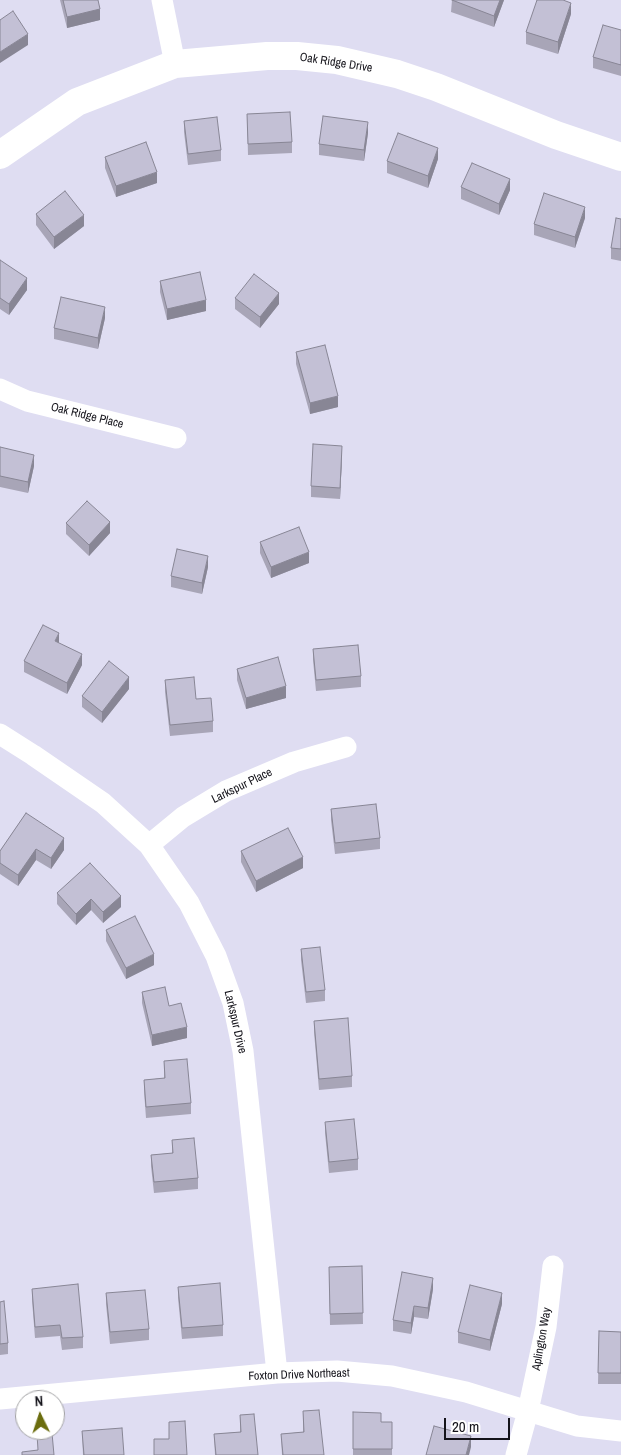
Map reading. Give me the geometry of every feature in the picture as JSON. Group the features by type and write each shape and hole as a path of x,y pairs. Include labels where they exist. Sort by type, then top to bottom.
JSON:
{"street":[{"path":"162,0 175,64"},
{"name":"Oak Ridge Drive","path":"0,155 77,102 175,64 267,56 297,56 337,60 397,74 436,87 556,135 621,157"},
{"name":"Oak Ridge Place","path":"0,389 28,401 176,438"},
{"name":"Larkspur Drive","path":"0,734 103,803 149,845 189,903 216,956 233,1003 243,1051 278,1373"},
{"name":"Larkspur Place","path":"149,845 183,817 226,791 294,762 346,747"},
{"name":"Aplington Way","path":"516,1455 528,1411 546,1328 553,1266"},
{"name":"Foxton Drive Northeast","path":"0,1398 278,1373 337,1372 392,1376 466,1392 576,1426 621,1431"}],"building":[{"path":"63,0 98,0 100,9 67,17"},
{"path":"452,0 500,0 494,16"},
{"path":"537,0 563,0 571,3 558,42 526,32"},
{"path":"13,11 28,34 0,52 0,20"},
{"path":"603,25 621,30 621,65 593,57"},
{"path":"290,112 292,142 248,144 247,114"},
{"path":"323,116 368,122 364,150 319,144"},
{"path":"217,117 221,150 188,154 184,121"},
{"path":"398,133 438,148 428,176 387,161"},
{"path":"146,142 157,172 116,186 105,157"},
{"path":"472,163 510,179 499,204 461,187"},
{"path":"65,191 84,215 54,237 36,214"},
{"path":"544,193 585,207 575,237 534,224"},
{"path":"616,218 621,219 621,249 611,248"},
{"path":"0,260 27,278 9,304 0,298"},
{"path":"200,272 206,300 167,309 160,281"},
{"path":"254,274 279,293 260,317 235,298"},
{"path":"61,297 105,307 98,338 54,328"},
{"path":"325,345 338,396 310,403 296,352"},
{"path":"313,444 342,446 340,488 311,486"},
{"path":"0,447 34,455 28,482 0,476"},
{"path":"87,501 110,522 89,545 66,523"},
{"path":"299,527 309,552 271,567 260,542"},
{"path":"177,549 208,556 202,583 171,576"},
{"path":"43,625 59,633 55,641 82,654 67,683 24,661"},
{"path":"358,645 361,676 316,680 313,649"},
{"path":"278,657 286,686 246,698 237,669"},
{"path":"109,661 129,677 102,712 82,696"},
{"path":"194,677 196,699 211,698 213,721 170,725 165,680"},
{"path":"376,804 380,838 335,843 331,809"},
{"path":"26,813 64,838 51,858 36,849 18,875 0,863 0,851"},
{"path":"288,828 303,857 256,881 241,851"},
{"path":"90,863 121,896 103,912 91,899 76,914 57,893"},
{"path":"135,916 154,954 126,968 106,930"},
{"path":"320,947 325,990 306,992 301,949"},
{"path":"165,987 169,1006 181,1003 187,1027 152,1035 142,992"},
{"path":"348,1018 352,1076 319,1079 314,1021"},
{"path":"187,1059 191,1103 146,1107 144,1080 165,1078 164,1061"},
{"path":"354,1119 358,1159 329,1162 325,1122"},
{"path":"194,1138 198,1178 154,1182 151,1155 173,1153 172,1140"},
{"path":"362,1266 363,1313 330,1314 329,1267"},
{"path":"402,1272 433,1278 428,1308 414,1306 411,1323 393,1320"},
{"path":"220,1283 223,1325 182,1328 178,1287"},
{"path":"78,1284 83,1337 62,1338 60,1325 35,1327 32,1289"},
{"path":"470,1285 502,1293 490,1340 458,1332"},
{"path":"145,1290 149,1329 110,1332 106,1293"},
{"path":"4,1301 8,1343 0,1344 0,1302"},
{"path":"599,1331 621,1332 621,1373 598,1373"},
{"path":"319,1410 324,1455 283,1455 281,1434 304,1432 303,1411"},
{"path":"353,1412 381,1413 381,1422 392,1422 392,1449 353,1449"},
{"path":"254,1414 258,1455 216,1455 214,1434 241,1432 240,1415"},
{"path":"185,1421 187,1455 154,1455 154,1439 169,1439 169,1422"},
{"path":"434,1426 471,1436 466,1455 426,1455"},
{"path":"122,1428 124,1455 84,1455 82,1431"},
{"path":"37,1440 53,1440 54,1455 22,1455 22,1452 38,1450"}]}
